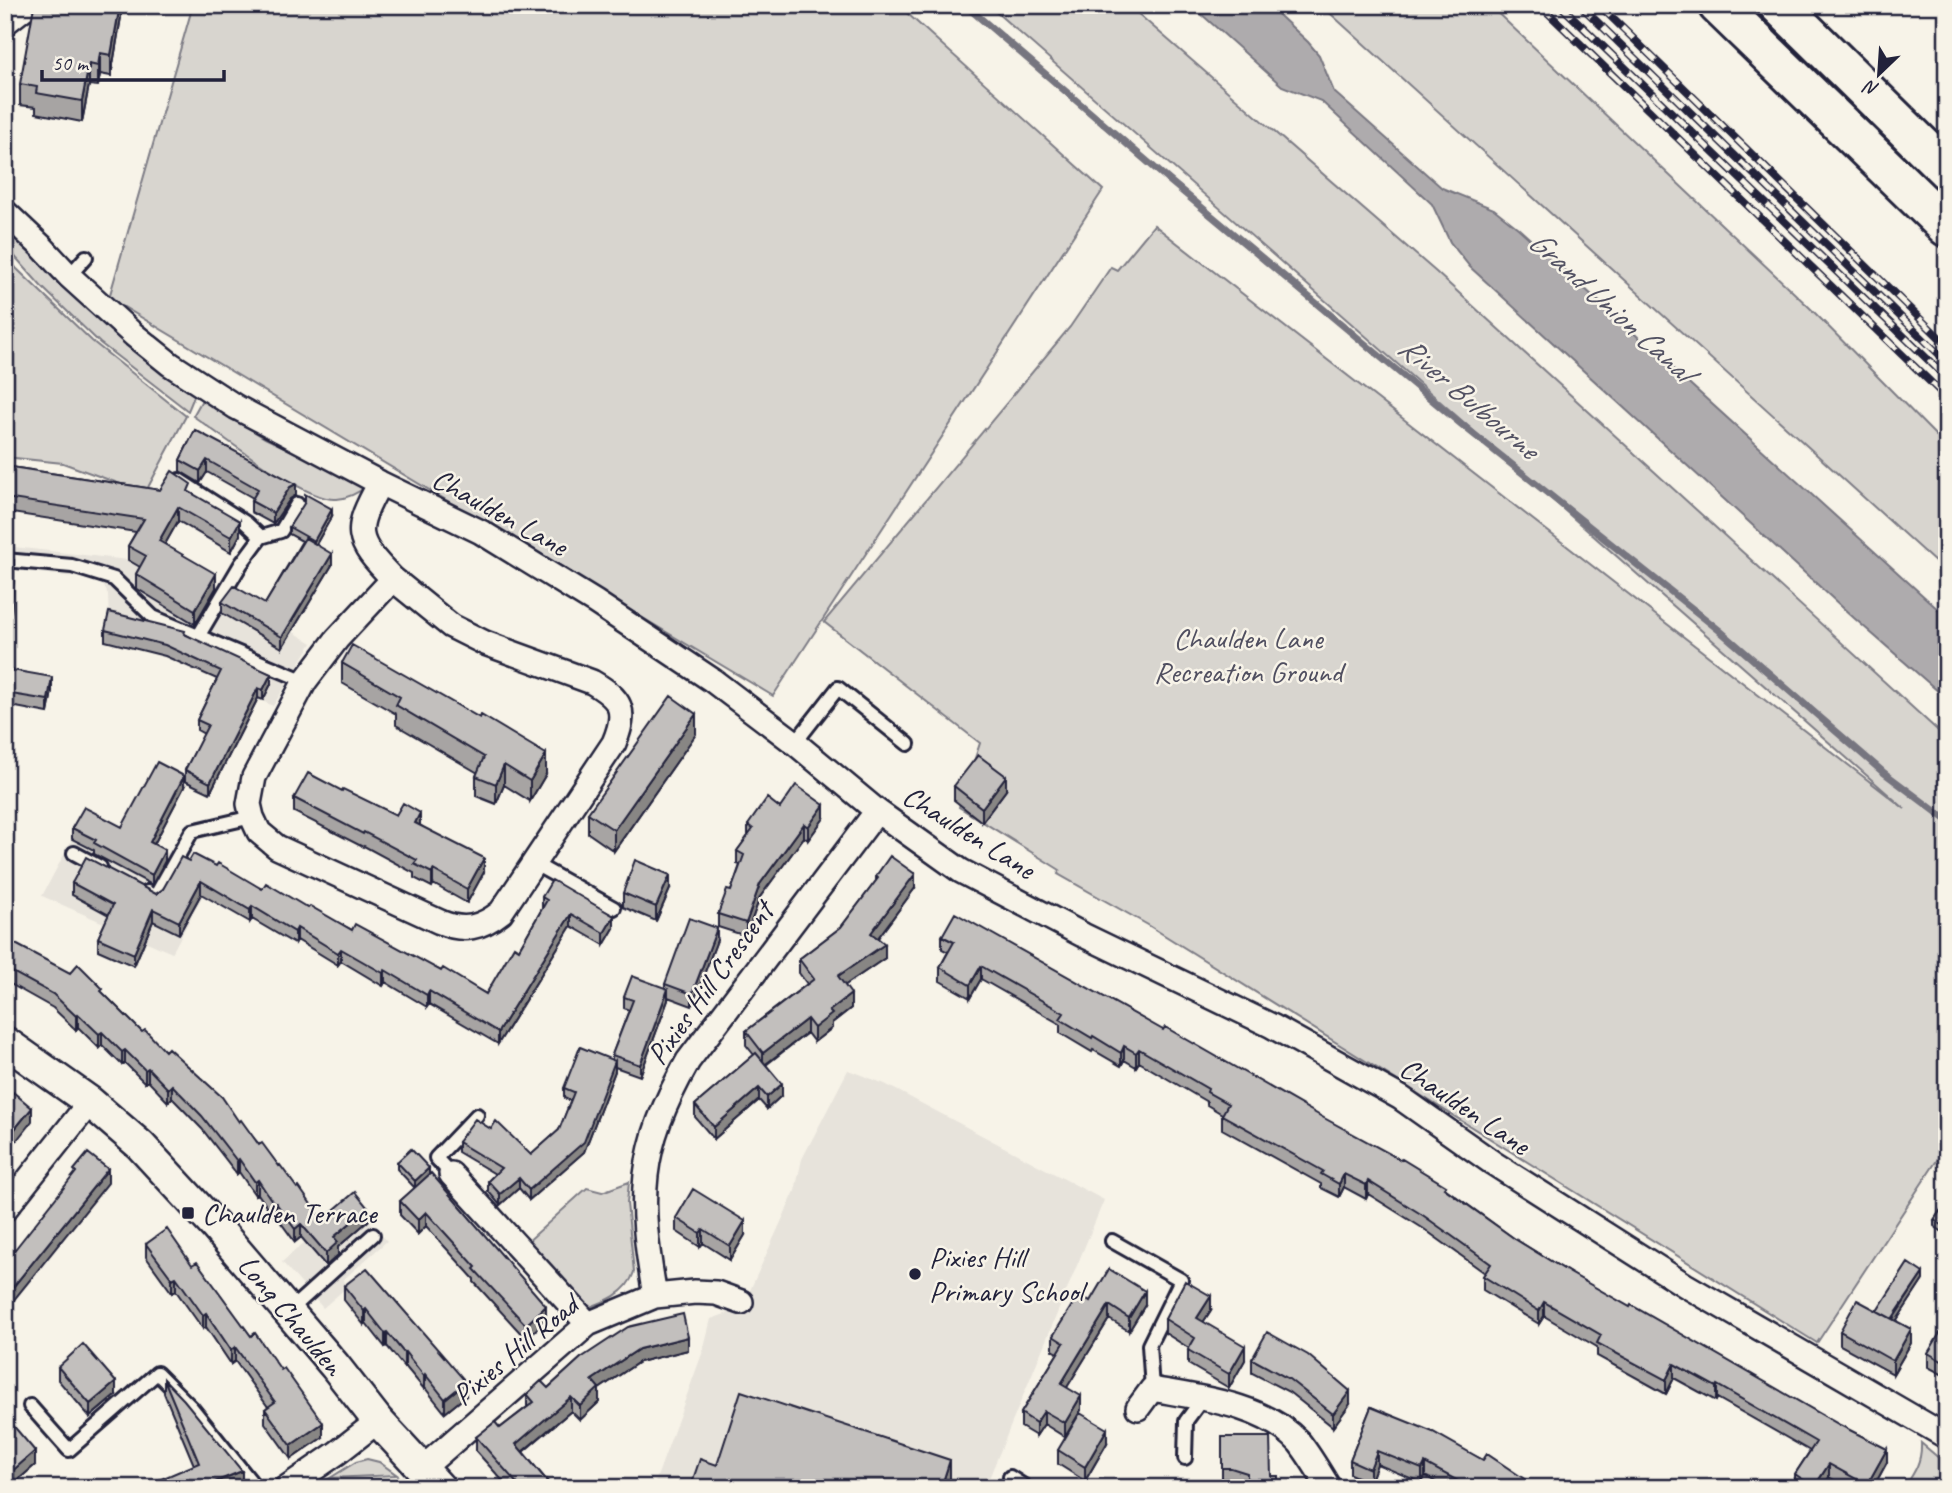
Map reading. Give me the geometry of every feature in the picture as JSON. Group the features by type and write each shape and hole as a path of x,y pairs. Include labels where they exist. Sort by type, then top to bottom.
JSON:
{"highway":[{"path":"1718,5 1947,227"},
{"path":"1779,5 1947,170"}],"street":[{"path":"5,23 28,5"},
{"name":"Chaulden Lane","path":"5,212 43,247 69,276 170,364 290,436 481,532 594,602 712,680 795,743 877,811 961,872 1083,935 1272,1026 1401,1098 1493,1163 1685,1285 1947,1437"},
{"path":"380,483 360,525 362,541 371,556 393,579 451,626 485,643 592,682 608,691 618,704 622,716 614,743 501,912 488,923 470,929 455,928 277,847 259,832 249,804 254,777 305,681 337,639 393,579"},
{"name":"Pixies Hill Crescent","path":"655,1296 646,1243 643,1203 646,1163 670,1093 688,1061 877,811"},
{"name":"Long Chaulden","path":"5,1042 90,1102 140,1145 289,1311 378,1421 432,1478"},
{"path":"5,1209 90,1102"},
{"path":"451,1174 588,1324"},
{"name":"Pixies Hill Road","path":"432,1478 588,1324 655,1296 705,1292 741,1302"},
{"path":"1138,1408 1152,1389 1230,1403 1283,1428 1299,1443 1329,1488"},
{"path":"286,1488 378,1421"}],"lane":[{"path":"69,276 86,257"},
{"path":"179,480 246,523 261,537"},
{"path":"199,635 241,564 261,537 281,531 297,504"},
{"path":"5,560 72,566 114,579 153,617 305,681"},
{"path":"795,743 838,688 908,744"},
{"path":"132,884 155,897 192,831 252,817"},
{"path":"74,853 109,872"},
{"path":"533,863 614,908"},
{"path":"451,1174 436,1158 477,1115"},
{"path":"289,1311 373,1235"},
{"path":"1112,1241 1181,1280 1149,1345 1152,1389"},
{"path":"30,1406 69,1450 157,1373 191,1407 256,1488"},
{"path":"1185,1458 1186,1421 1203,1398"},
{"path":"1010,1477 1027,1488"}],"shaded area":[{"path":"1191,5 1268,5 1319,55 1334,92 1442,188 1494,209 1518,228 1947,617 1947,699 1854,618 1470,267 1450,242 1432,204 1321,101 1282,86"},
{"path":"5,546 128,560 209,607 234,597 312,643 273,706 151,652 109,622 108,594 102,583 91,579 5,569"},
{"path":"84,817 163,859 167,852 213,876 172,953 42,896"},
{"name":"Pixies Hill Primary School","path":"848,1070 885,1084 1104,1200 985,1488 653,1488 703,1351 711,1319 742,1308 795,1191 802,1159"},
{"path":"352,1201 387,1241 343,1280 347,1287 323,1308 282,1262"}],"green space":[{"path":"193,5 898,5 1103,190 773,696 109,298"},
{"name":"Chaulden Lane Recreation Ground","path":"988,5 1128,5 1436,272 1947,739 1947,1145 1817,1343 1148,925 1058,874 1060,870 959,807 980,743 824,622 1070,327 1111,267 1117,270 1154,225 1905,809"},
{"path":"1321,5 1489,5 1810,308 1947,447 1947,573"},
{"path":"5,226 65,287 129,345 195,394 188,411 100,343 41,286 10,251 5,242"},
{"path":"5,254 17,269 92,341 186,416 145,493 63,463 5,457"},
{"path":"202,400 265,438 367,486 353,495 337,499 305,490 264,466 193,416"},
{"path":"629,1182 627,1203 634,1272 621,1292 584,1309 526,1243 587,1188 602,1192"},
{"path":"1921,1443 1947,1465 1947,1488 1904,1488 1919,1462"},
{"path":"367,1459 379,1462 397,1475 330,1478 356,1462"}],"building":[{"path":"68,5 120,5 111,55 100,53 98,66 89,64 82,101 36,93 37,87 20,84 34,6 67,12"},
{"path":"195,430 296,484 290,487 273,513 251,501 258,489 207,460 200,471 180,460"},
{"path":"5,466 160,490 172,471 191,484 188,491 240,521 231,537 178,507 159,541 216,574 195,610 136,574 146,556 128,546 144,519 5,498"},
{"path":"305,494 332,509 314,541 289,527 305,502"},
{"path":"305,538 332,554 282,637 222,602 234,586 265,604"},
{"path":"5,559 14,560 6,669 52,677 48,700 5,693"},
{"path":"109,612 185,631 184,634 271,674 263,690 258,688 210,783 185,770 208,725 197,720 221,671 165,645 105,630"},
{"path":"352,645 480,718 481,715 546,754 530,781 504,765 496,784 476,776 484,757 396,705 400,697 342,663"},
{"path":"671,696 696,714 614,830 588,813"},
{"path":"978,755 1006,776 982,808 954,786"},
{"path":"157,762 184,776 150,842 165,850 152,875 72,828 84,807 122,827"},
{"path":"308,773 396,815 403,803 420,813 415,823 484,858 467,889 433,870 432,873 414,864 417,860 294,798"},
{"path":"796,785 824,805 808,827 804,824 760,884 746,923 718,914 727,890 731,891 744,855 737,851 753,829 748,825 767,798 780,808"},
{"path":"193,854 216,866 218,863 262,889 266,883 352,930 355,924 441,971 443,968 486,994 514,946 519,949 547,900 542,897 552,880 614,916 604,933 571,914 498,1032 429,991 427,995 385,970 383,973 341,949 338,953 297,928 295,932 252,906 250,910 201,881 179,922 153,909 134,954 98,938 113,905 72,883 86,857 156,894 163,889 181,857 189,861"},
{"path":"890,856 915,874 871,933 885,944 838,976 851,994 829,1011 832,1014 814,1028 807,1019 763,1053 746,1031 814,979 799,959 841,927 878,878 876,876"},
{"path":"635,860 670,875 656,907 623,893"},
{"path":"955,913 1163,1030 1165,1027 1324,1118 1402,1159 1446,1186 1444,1188 1515,1239 1570,1273 1887,1449 1867,1485 1829,1464 1814,1487 1795,1474 1816,1442 1717,1385 1716,1387 1674,1364 1666,1380 1597,1343 1601,1335 1544,1302 1539,1311 1483,1276 1491,1264 1424,1216 1368,1181 1366,1185 1344,1174 1339,1184 1321,1174 1323,1171 1222,1115 1228,1104 1207,1092 1208,1089 1139,1049 1136,1053 1124,1046 1121,1053 1093,1036 1092,1038 1060,1019 1064,1013 981,966 970,985 940,967 954,942 942,936"},
{"path":"689,918 717,928 692,994 665,984"},
{"path":"8,940 70,973 78,964 142,1032 145,1030 165,1051 168,1048 222,1097 239,1122 241,1120 259,1145 262,1143 297,1188 299,1187 322,1220 355,1192 368,1208 334,1237 338,1242 326,1253 301,1224 295,1229 258,1180 255,1182 239,1159 237,1161 202,1116 172,1085 168,1089 148,1068 145,1070 125,1050 122,1052 102,1032 99,1034 53,994 5,968 5,945"},
{"path":"632,976 668,989 640,1065 612,1055 633,1000 624,997"},
{"path":"580,1047 615,1061 584,1142 529,1190 519,1178 500,1194 488,1181 501,1168 458,1142 475,1119 491,1129 496,1121 531,1155 559,1130 574,1092 564,1088"},
{"path":"756,1053 782,1084 767,1097 759,1088 714,1127 695,1105"},
{"path":"13,1092 32,1108 5,1141 5,1102"},
{"path":"411,1149 429,1168 415,1181 397,1162"},
{"path":"88,1153 108,1169 5,1297 5,1262"},
{"path":"431,1173 546,1306 526,1325 426,1212 418,1220 400,1201"},
{"path":"693,1189 745,1221 730,1246 703,1229 700,1233 676,1218"},
{"path":"1947,1201 1947,1228 1934,1220"},
{"path":"167,1229 192,1265 197,1262 251,1336 255,1333 281,1370 284,1368 323,1423 291,1445 265,1409 275,1402 235,1347 231,1350 206,1313 203,1315 176,1277 172,1279 146,1244"},
{"path":"1908,1263 1923,1273 1892,1319 1877,1311"},
{"path":"367,1268 466,1382 445,1399 344,1286"},
{"path":"1109,1269 1145,1291 1129,1318 1109,1305 1061,1384 1081,1396 1065,1423 1044,1411 1036,1423 1021,1413 1064,1343 1053,1336 1079,1294 1090,1301"},
{"path":"1185,1281 1211,1296 1197,1318 1245,1346 1229,1374 1188,1350 1195,1338 1165,1319"},
{"path":"1857,1300 1911,1329 1893,1361 1840,1331"},
{"path":"683,1314 688,1337 639,1349 592,1380 599,1388 580,1406 571,1397 516,1444 553,1488 521,1488 476,1437 495,1422 500,1428 534,1402 527,1394 541,1381 548,1388 581,1358 628,1327"},
{"path":"1943,1328 1947,1331 1947,1364 1928,1353"},
{"path":"1267,1332 1308,1355 1350,1391 1333,1414 1289,1379 1252,1359"},
{"path":"83,1344 116,1382 90,1404 58,1367"},
{"path":"164,1379 242,1471 200,1488 140,1488 199,1463"},
{"path":"741,1391 950,1460 941,1488 690,1488 700,1459 717,1465"},
{"path":"1371,1407 1433,1432 1483,1460 1487,1454 1538,1488 1471,1488 1425,1463 1422,1469 1377,1451 1370,1469 1350,1460"},
{"path":"1080,1413 1107,1429 1085,1467 1058,1450"},
{"path":"5,1416 35,1451 10,1473 5,1468"},
{"path":"1222,1437 1270,1437 1271,1476 1278,1476 1278,1488 1247,1488 1247,1473 1222,1468"}],"waterway":[{"name":"River Bulbourne","path":"965,5 1170,181 1461,424 1719,630 1883,772 1947,820"}],"railway":[{"path":"1540,5 1947,398"},
{"path":"1560,5 1947,378"},
{"path":"1580,5 1947,362"},
{"path":"1599,5 1947,345"}],"place":[{"name":"Chaulden Terrace","path":"188,1213"},
{"name":"Pixies Hill Primary School","path":"915,1274"}],"water label":[{"name":"Grand Union Canal","path":"1611,305"}]}
